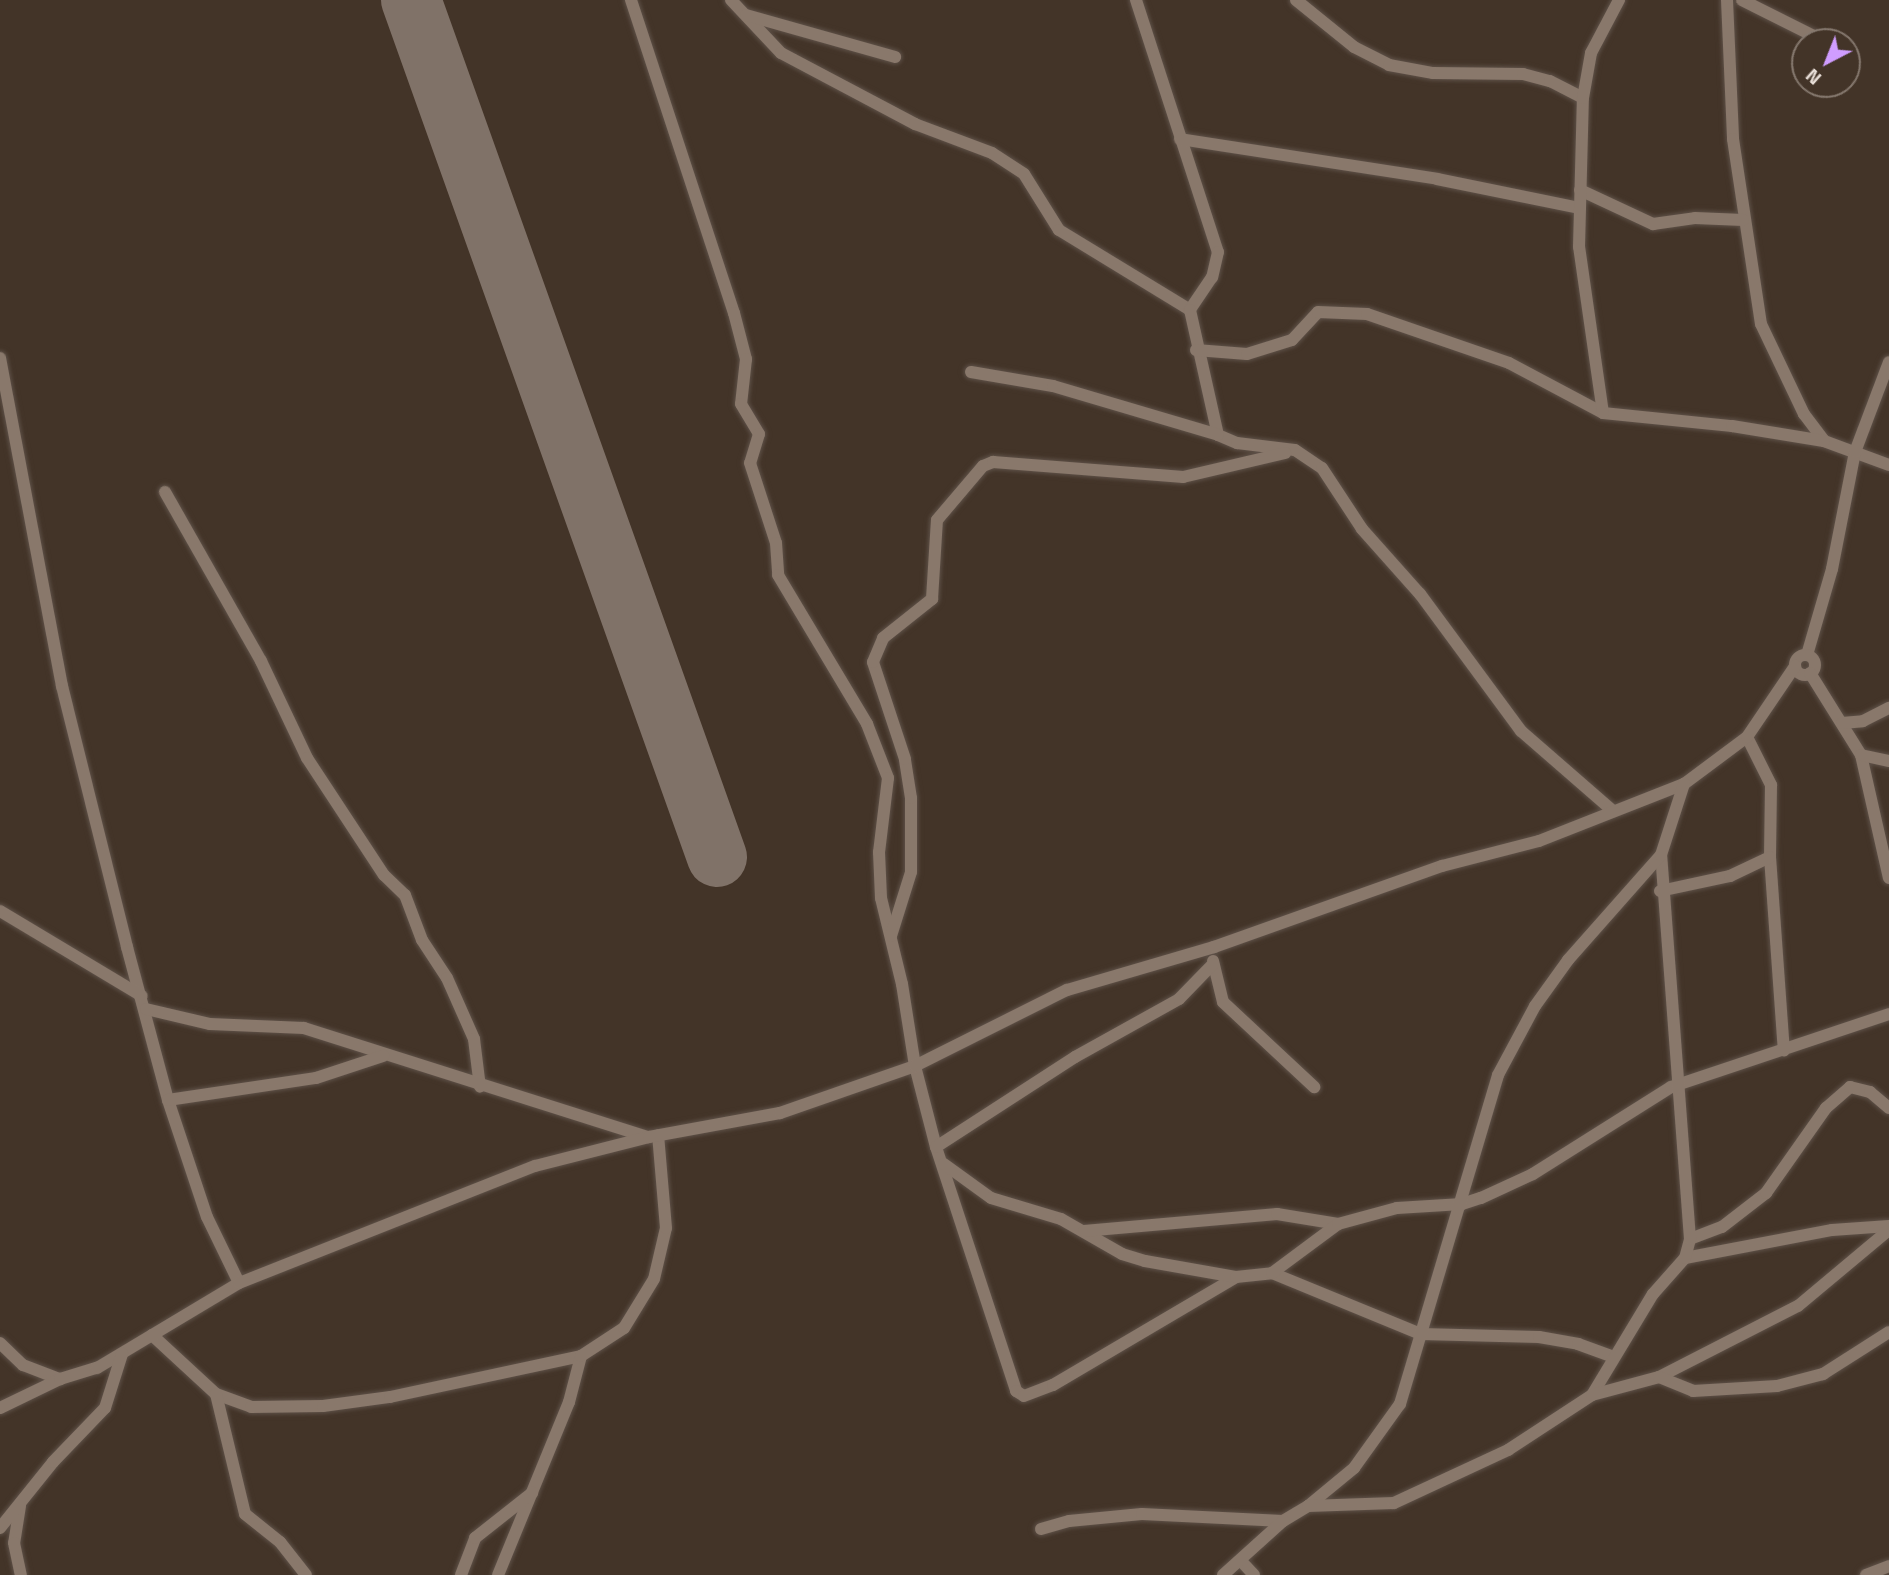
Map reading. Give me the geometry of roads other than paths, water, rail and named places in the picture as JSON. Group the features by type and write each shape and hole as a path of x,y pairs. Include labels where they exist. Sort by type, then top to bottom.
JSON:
{"street":[{"path":"631,0 734,313 746,359 741,404 759,434 750,463 776,543 778,575 867,724 888,778 878,852 881,898 891,936 915,1066 936,1147 944,1164 1020,1395 1053,1385 1237,1277"},
{"path":"731,0 781,53 915,124 992,153 1030,179 1047,217 1059,230 1191,310"},
{"path":"1136,0 1219,252 1212,277 1191,310 1196,350 1218,435"},
{"path":"1296,0 1354,47 1389,65 1433,73 1522,74 1550,81 1583,98"},
{"path":"1603,413 1579,247 1583,98 1591,53 1619,0"},
{"path":"1727,0 1733,139 1743,220 1761,324 1804,414 1824,441"},
{"path":"1742,0 1798,28"},
{"path":"746,15 895,57"},
{"path":"1180,139 1437,179 1580,208"},
{"path":"1580,190 1653,224 1695,218 1743,220"},
{"path":"1196,350 1247,354 1292,340 1318,312 1367,314 1509,363 1603,413 1824,441 1889,465"},
{"path":"0,358 62,685 168,1100 207,1217 239,1283"},
{"path":"1807,655 1832,569 1855,452 1889,362"},
{"path":"971,372 1053,386 1237,443 1295,450 1322,468 1362,529 1428,604 1521,731 1612,811"},
{"path":"891,936 911,872 911,798 905,759 873,662 883,638 930,603 937,520 983,466 993,462 1183,477 1295,450"},
{"path":"165,492 261,660 307,758 384,875 405,895 422,940 447,978 474,1039 480,1087"},
{"path":"0,1408 60,1379 122,1354 239,1283 535,1166 654,1136 780,1113 915,1066 1067,990 1214,947 1442,866 1539,841 1684,785 1747,737 1795,666 1796,659 1807,655"},
{"path":"1807,655 1814,663 1810,673"},
{"path":"1795,666 1799,673 1810,673"},
{"path":"1810,673 1861,755 1889,878"},
{"path":"1842,723 1863,721 1889,708"},
{"path":"1747,737 1771,785 1770,857 1784,1050"},
{"path":"1861,755 1889,761"},
{"path":"1592,1395 1653,1294 1685,1258 1690,1239 1681,1084 1660,891 1661,855 1684,785"},
{"path":"1223,1575 1283,1521 1308,1506 1354,1468 1387,1426 1410,1377 1494,1088 1513,1044 1568,960 1661,855"},
{"path":"1660,891 1730,876 1770,857"},
{"path":"0,911 142,996"},
{"path":"1214,947 1213,964 1223,1002 1314,1087"},
{"path":"936,1147 1039,1079 1179,999 1213,964"},
{"path":"146,1009 210,1024 304,1028 480,1087 654,1136"},
{"path":"1082,1231 1277,1214 1338,1224 1430,1203 1462,1204 1533,1174 1660,1092 1889,1014"},
{"path":"168,1100 316,1078 383,1055"},
{"path":"1690,1239 1722,1227 1766,1193 1826,1108 1850,1087 1870,1092 1889,1108"},
{"path":"152,1335 216,1394 251,1407 323,1406 449,1388 580,1356 624,1328 654,1279 666,1228 654,1136"},
{"path":"944,1164 991,1198 1061,1219 1134,1257 1237,1277 1272,1273 1421,1334 1539,1337 1578,1344 1614,1357"},
{"path":"1272,1273 1338,1224"},
{"path":"1685,1258 1866,1225 1889,1228"},
{"path":"1308,1506 1366,1507 1420,1494 1508,1450 1592,1395 1659,1377 1798,1306 1889,1228"},
{"path":"1659,1377 1693,1391 1777,1386 1823,1374 1889,1332"},
{"path":"0,1343 23,1365 60,1379"},
{"path":"0,1528 105,1408 122,1354"},
{"path":"498,1575 576,1382 580,1356"},
{"path":"216,1394 229,1465 244,1514 280,1542 306,1575"},
{"path":"460,1575 475,1538 532,1493"},
{"path":"21,1502 14,1543 21,1575"},
{"path":"1041,1530 1069,1521 1142,1514 1283,1521"},
{"path":"1241,1561 1254,1575"},
{"path":"1866,1575 1889,1566"}]}
